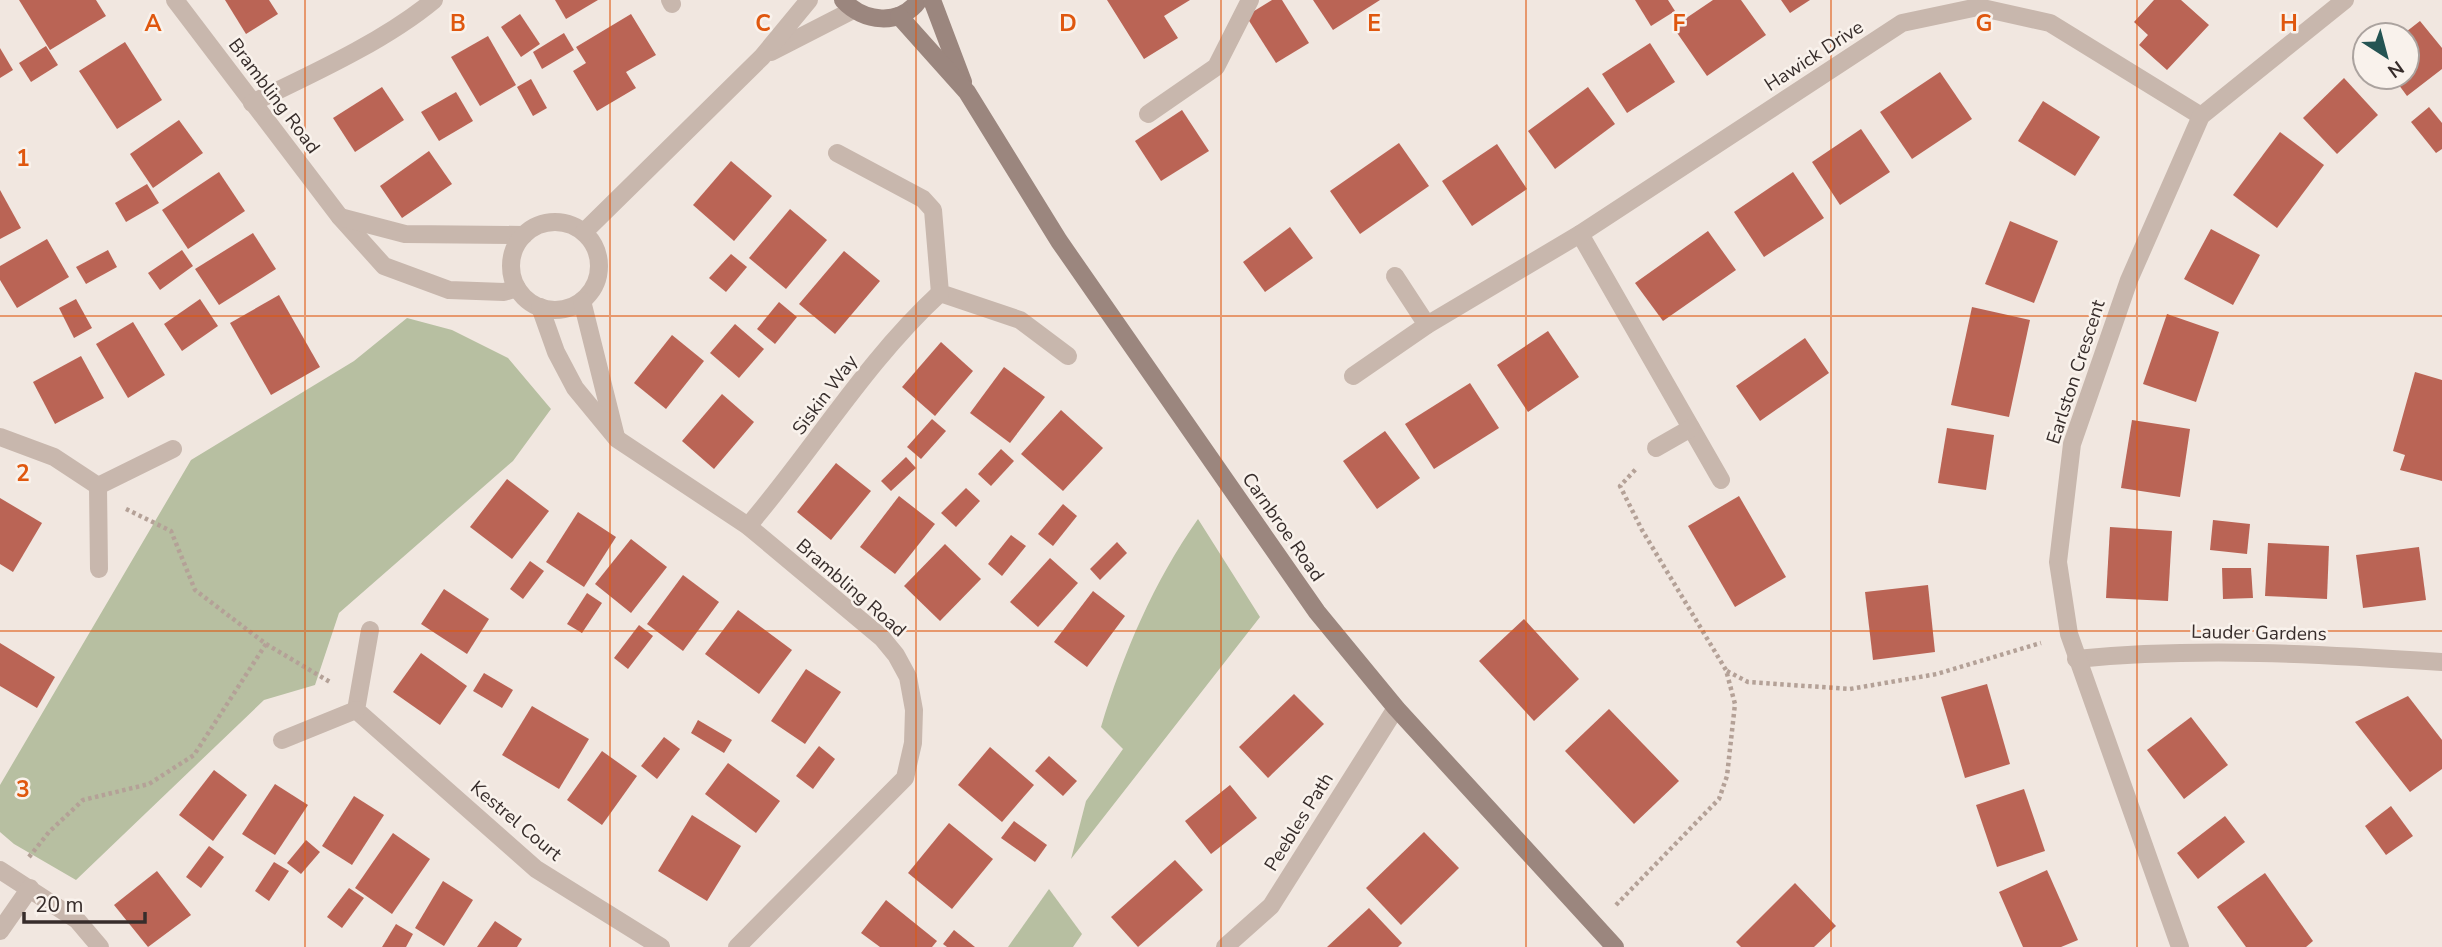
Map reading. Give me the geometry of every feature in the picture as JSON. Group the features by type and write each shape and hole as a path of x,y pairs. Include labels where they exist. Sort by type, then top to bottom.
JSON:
{"street":[{"name":"Brambling Road","path":"175,0 340,217 384,266 449,290 504,292 517,288"},
{"path":"252,103 303,79 417,14 434,0"},
{"path":"584,232 762,57 809,0"},
{"path":"762,57 848,5 880,20 899,16 914,8 919,0"},
{"name":"Carnbroe Road","path":"932,0 967,92"},
{"path":"1148,114 1216,67 1250,0"},
{"name":"Earlston Crescent","path":"2180,947 2069,634 2058,562 2072,444 2129,280 2201,116 2345,0"},
{"name":"Hawick Drive","path":"1353,376 1427,325 1580,234 1902,23 1978,7 2050,23 2201,116"},
{"name":"Carnbroe Road","path":"899,16 967,92 1059,241 1317,612 1396,708 1615,947"},
{"path":"837,153 923,199 933,210 940,293 1020,320 1068,356"},
{"path":"340,217 405,234 524,235"},
{"path":"558,221 584,232 594,244 599,265 597,280 582,301 568,307 540,307 527,299 517,288 511,265 514,250 524,235 536,226 558,221"},
{"path":"1580,234 1721,480"},
{"path":"1395,276 1427,325"},
{"name":"Siskin Way","path":"748,526 791,476 904,326 940,293"},
{"path":"582,301 617,439"},
{"name":"Brambling Road","path":"540,307 556,352 575,388 617,439 748,526 882,638 908,677 914,710 913,743 905,778 737,947"},
{"path":"1656,448 1691,428"},
{"path":"0,436 54,457 98,486"},
{"path":"98,486 173,449"},
{"path":"98,486 99,569"},
{"path":"282,740 356,710 370,629"},
{"name":"Lauder Gardens","path":"2076,659 2143,653 2305,653 2442,662"},
{"name":"Peebles Path","path":"1225,947 1271,906 1396,708"},
{"name":"Kestrel Court","path":"356,710 536,869 661,947"},
{"path":"7,873 77,920 100,947"},
{"path":"0,931 30,888"}],"path":[{"path":"1595,925 1719,799 1727,776 1735,704 1726,670 1620,486 1656,448"},
{"path":"98,486 127,510 171,531 195,590 266,644 334,684 356,710"},
{"path":"1726,670 1748,682 1850,689 1937,674 2069,634"},
{"path":"7,873 83,800 149,784 194,755 266,644"}],"green space":[{"path":"407,318 452,330 508,358 551,409 513,461 339,613 315,685 264,700 76,880 14,844 0,832 0,785 191,460 354,361"},
{"path":"1198,519 1260,617 1071,859 1086,801 1123,749 1101,727 1119,672 1167,567"},
{"path":"1049,889 1082,934 1073,947 1008,947"}],"building":[{"path":"19,0 96,0 106,16 50,50"},
{"path":"225,0 269,0 278,14 246,34"},
{"path":"555,0 598,0 566,19"},
{"path":"1107,0 1190,0 1164,16 1178,38 1144,59"},
{"path":"1272,0 1282,0 1309,43 1276,63 1246,16"},
{"path":"1313,0 1380,0 1333,30"},
{"path":"1635,0 1668,0 1675,11 1651,26"},
{"path":"1713,0 1741,0 1766,35 1707,76 1673,27"},
{"path":"1781,0 1810,0 1790,13"},
{"path":"2154,0 2181,0 2209,25 2167,70 2139,45 2148,35 2134,22"},
{"path":"520,14 540,44 521,57 501,27"},
{"path":"631,14 656,55 626,72 636,88 597,111 573,71 586,63 576,47"},
{"path":"2421,22 2442,48 2442,69 2421,85"},
{"path":"564,33 574,50 542,69 533,52"},
{"path":"488,36 516,85 480,106 451,57"},
{"path":"125,42 162,100 117,129 79,71"},
{"path":"1650,43 1675,82 1627,113 1602,74"},
{"path":"46,46 58,65 31,82 19,63"},
{"path":"0,48 13,70 0,78"},
{"path":"1940,72 1972,119 1912,159 1880,112"},
{"path":"2344,78 2351,86 2351,91 2356,91 2378,115 2337,154 2303,118"},
{"path":"531,79 547,108 533,116 517,87"},
{"path":"382,87 404,120 355,152 333,118"},
{"path":"1588,87 1615,124 1555,169 1528,131"},
{"path":"456,92 473,121 439,141 421,112"},
{"path":"2043,101 2100,137 2075,176 2018,141"},
{"path":"2429,107 2442,123 2442,149 2436,153 2411,122"},
{"path":"1182,110 1209,151 1161,181 1135,141"},
{"path":"179,120 203,153 153,188 130,154"},
{"path":"1861,129 1890,172 1840,205 1812,162"},
{"path":"2280,132 2324,165 2277,228 2233,195"},
{"path":"1399,143 1429,186 1360,234 1330,191"},
{"path":"1497,144 1527,189 1472,226 1442,181"},
{"path":"429,151 452,184 402,218 380,186"},
{"path":"731,161 772,196 734,241 693,205"},
{"path":"219,172 245,211 188,249 162,210"},
{"path":"1793,172 1824,218 1764,257 1734,212"},
{"path":"147,184 159,203 126,222 115,203"},
{"path":"0,190 21,228 0,239"},
{"path":"790,209 827,240 786,289 749,258"},
{"path":"2010,221 2058,241 2034,303 1985,284"},
{"path":"1290,227 1313,258 1265,292 1243,262"},
{"path":"2211,229 2260,255 2233,305 2184,279"},
{"path":"1708,231 1736,270 1663,321 1635,283"},
{"path":"253,233 276,269 219,305 195,269"},
{"path":"47,239 69,277 17,308 0,280 0,266"},
{"path":"108,250 117,267 86,284 76,267"},
{"path":"182,250 193,266 160,290 148,273"},
{"path":"844,251 880,281 835,334 799,304"},
{"path":"731,254 747,267 726,292 709,278"},
{"path":"279,295 320,367 271,395 230,323"},
{"path":"76,299 92,328 74,338 59,308"},
{"path":"200,299 218,326 182,351 164,324"},
{"path":"779,302 797,317 775,344 757,329"},
{"path":"1972,307 2030,320 2009,417 1951,405"},
{"path":"2167,314 2219,332 2196,402 2143,384"},
{"path":"133,322 165,375 128,398 96,344"},
{"path":"735,324 764,349 739,378 710,353"},
{"path":"1548,331 1579,377 1528,412 1497,365"},
{"path":"672,335 704,361 666,409 634,383"},
{"path":"1805,338 1829,373 1760,421 1736,386"},
{"path":"941,342 973,371 935,416 902,387"},
{"path":"81,356 104,398 55,424 33,382"},
{"path":"1004,367 1045,397 1010,443 970,413"},
{"path":"2415,372 2442,380 2442,481 2400,470 2405,455 2393,451"},
{"path":"1470,383 1499,428 1434,469 1405,424"},
{"path":"722,394 754,422 714,469 682,441"},
{"path":"1061,410 1103,448 1063,491 1021,454"},
{"path":"932,419 946,431 921,459 907,447"},
{"path":"2132,420 2190,429 2180,497 2121,488"},
{"path":"1947,428 1994,435 1986,490 1938,483"},
{"path":"1385,431 1420,478 1377,509 1343,461"},
{"path":"1001,449 1014,461 991,486 978,474"},
{"path":"906,457 916,468 891,491 881,481"},
{"path":"836,463 871,491 831,540 797,512"},
{"path":"507,479 549,511 512,559 470,527"},
{"path":"966,488 980,501 956,527 941,513"},
{"path":"899,496 935,524 895,574 860,547"},
{"path":"1739,496 1786,577 1735,607 1688,526"},
{"path":"0,498 42,523 13,572 0,564"},
{"path":"1063,504 1077,516 1053,546 1038,534"},
{"path":"578,512 616,537 584,587 546,562"},
{"path":"2213,520 2250,524 2247,554 2210,550"},
{"path":"2110,527 2172,531 2168,601 2106,598"},
{"path":"1011,535 1026,546 1002,576 988,564"},
{"path":"631,539 667,567 631,613 595,584"},
{"path":"1117,542 1127,553 1100,580 1090,569"},
{"path":"2268,543 2329,546 2327,599 2265,596"},
{"path":"945,544 981,579 940,621 904,586"},
{"path":"2419,547 2426,600 2363,608 2356,555"},
{"path":"1050,558 1078,583 1038,627 1010,602"},
{"path":"530,561 544,571 523,599 510,589"},
{"path":"2222,568 2251,568 2253,598 2223,599"},
{"path":"683,575 719,602 683,651 647,624"},
{"path":"1928,585 1935,652 1873,660 1865,592"},
{"path":"444,589 489,619 467,654 421,624"},
{"path":"1093,591 1125,616 1087,667 1054,642"},
{"path":"587,593 602,603 582,633 567,624"},
{"path":"738,610 792,650 759,694 705,654"},
{"path":"1524,619 1579,679 1534,721 1479,661"},
{"path":"639,625 653,636 628,669 614,658"},
{"path":"0,643 55,677 37,708 0,686"},
{"path":"421,653 467,686 440,725 393,692"},
{"path":"806,669 841,692 805,744 771,721"},
{"path":"484,673 513,690 502,708 473,691"},
{"path":"1987,684 2010,764 1965,778 1941,697"},
{"path":"1294,694 1324,724 1268,778 1239,747"},
{"path":"2408,696 2442,740 2442,769 2410,792 2355,722"},
{"path":"532,706 589,739 559,789 502,755"},
{"path":"1609,709 1679,781 1634,824 1565,751"},
{"path":"2191,717 2228,765 2184,799 2147,750"},
{"path":"698,720 732,740 724,753 691,733"},
{"path":"664,737 680,749 657,779 641,766"},
{"path":"819,746 835,759 813,789 796,776"},
{"path":"990,747 1034,785 1002,822 958,785"},
{"path":"602,751 637,776 602,825 567,800"},
{"path":"1049,756 1077,781 1063,796 1035,771"},
{"path":"728,763 780,801 756,833 705,794"},
{"path":"214,770 247,795 213,841 179,815"},
{"path":"275,784 308,805 275,855 242,834"},
{"path":"1230,785 1257,818 1211,854 1185,821"},
{"path":"2024,789 2045,851 1997,867 1976,805"},
{"path":"354,796 384,815 352,865 322,846"},
{"path":"2391,806 2413,836 2386,855 2365,826"},
{"path":"692,815 741,846 707,901 658,871"},
{"path":"2225,816 2245,842 2198,879 2177,853"},
{"path":"1014,821 1047,845 1035,862 1001,838"},
{"path":"949,823 993,859 952,909 908,873"},
{"path":"1424,832 1459,868 1401,925 1366,888"},
{"path":"393,833 430,859 392,914 355,888"},
{"path":"306,840 320,852 301,874 287,863"},
{"path":"209,846 224,857 201,888 186,877"},
{"path":"1175,860 1203,890 1138,947 1111,917"},
{"path":"274,862 289,871 269,901 255,891"},
{"path":"2047,870 2078,940 2061,947 2023,947 1999,892"},
{"path":"157,871 191,915 148,947 114,905"},
{"path":"2265,873 2313,941 2306,947 2246,947 2217,907"},
{"path":"443,881 473,900 444,946 415,928"},
{"path":"1795,883 1836,926 1814,947 1741,947 1736,942"},
{"path":"349,888 364,898 342,928 327,917"},
{"path":"886,900 937,941 932,947 880,947 861,933"},
{"path":"1369,908 1402,943 1398,947 1327,947"},
{"path":"495,921 522,939 517,947 477,947"},
{"path":"396,924 413,934 406,947 382,947"},
{"path":"954,930 975,947 947,947 943,944"}]}
